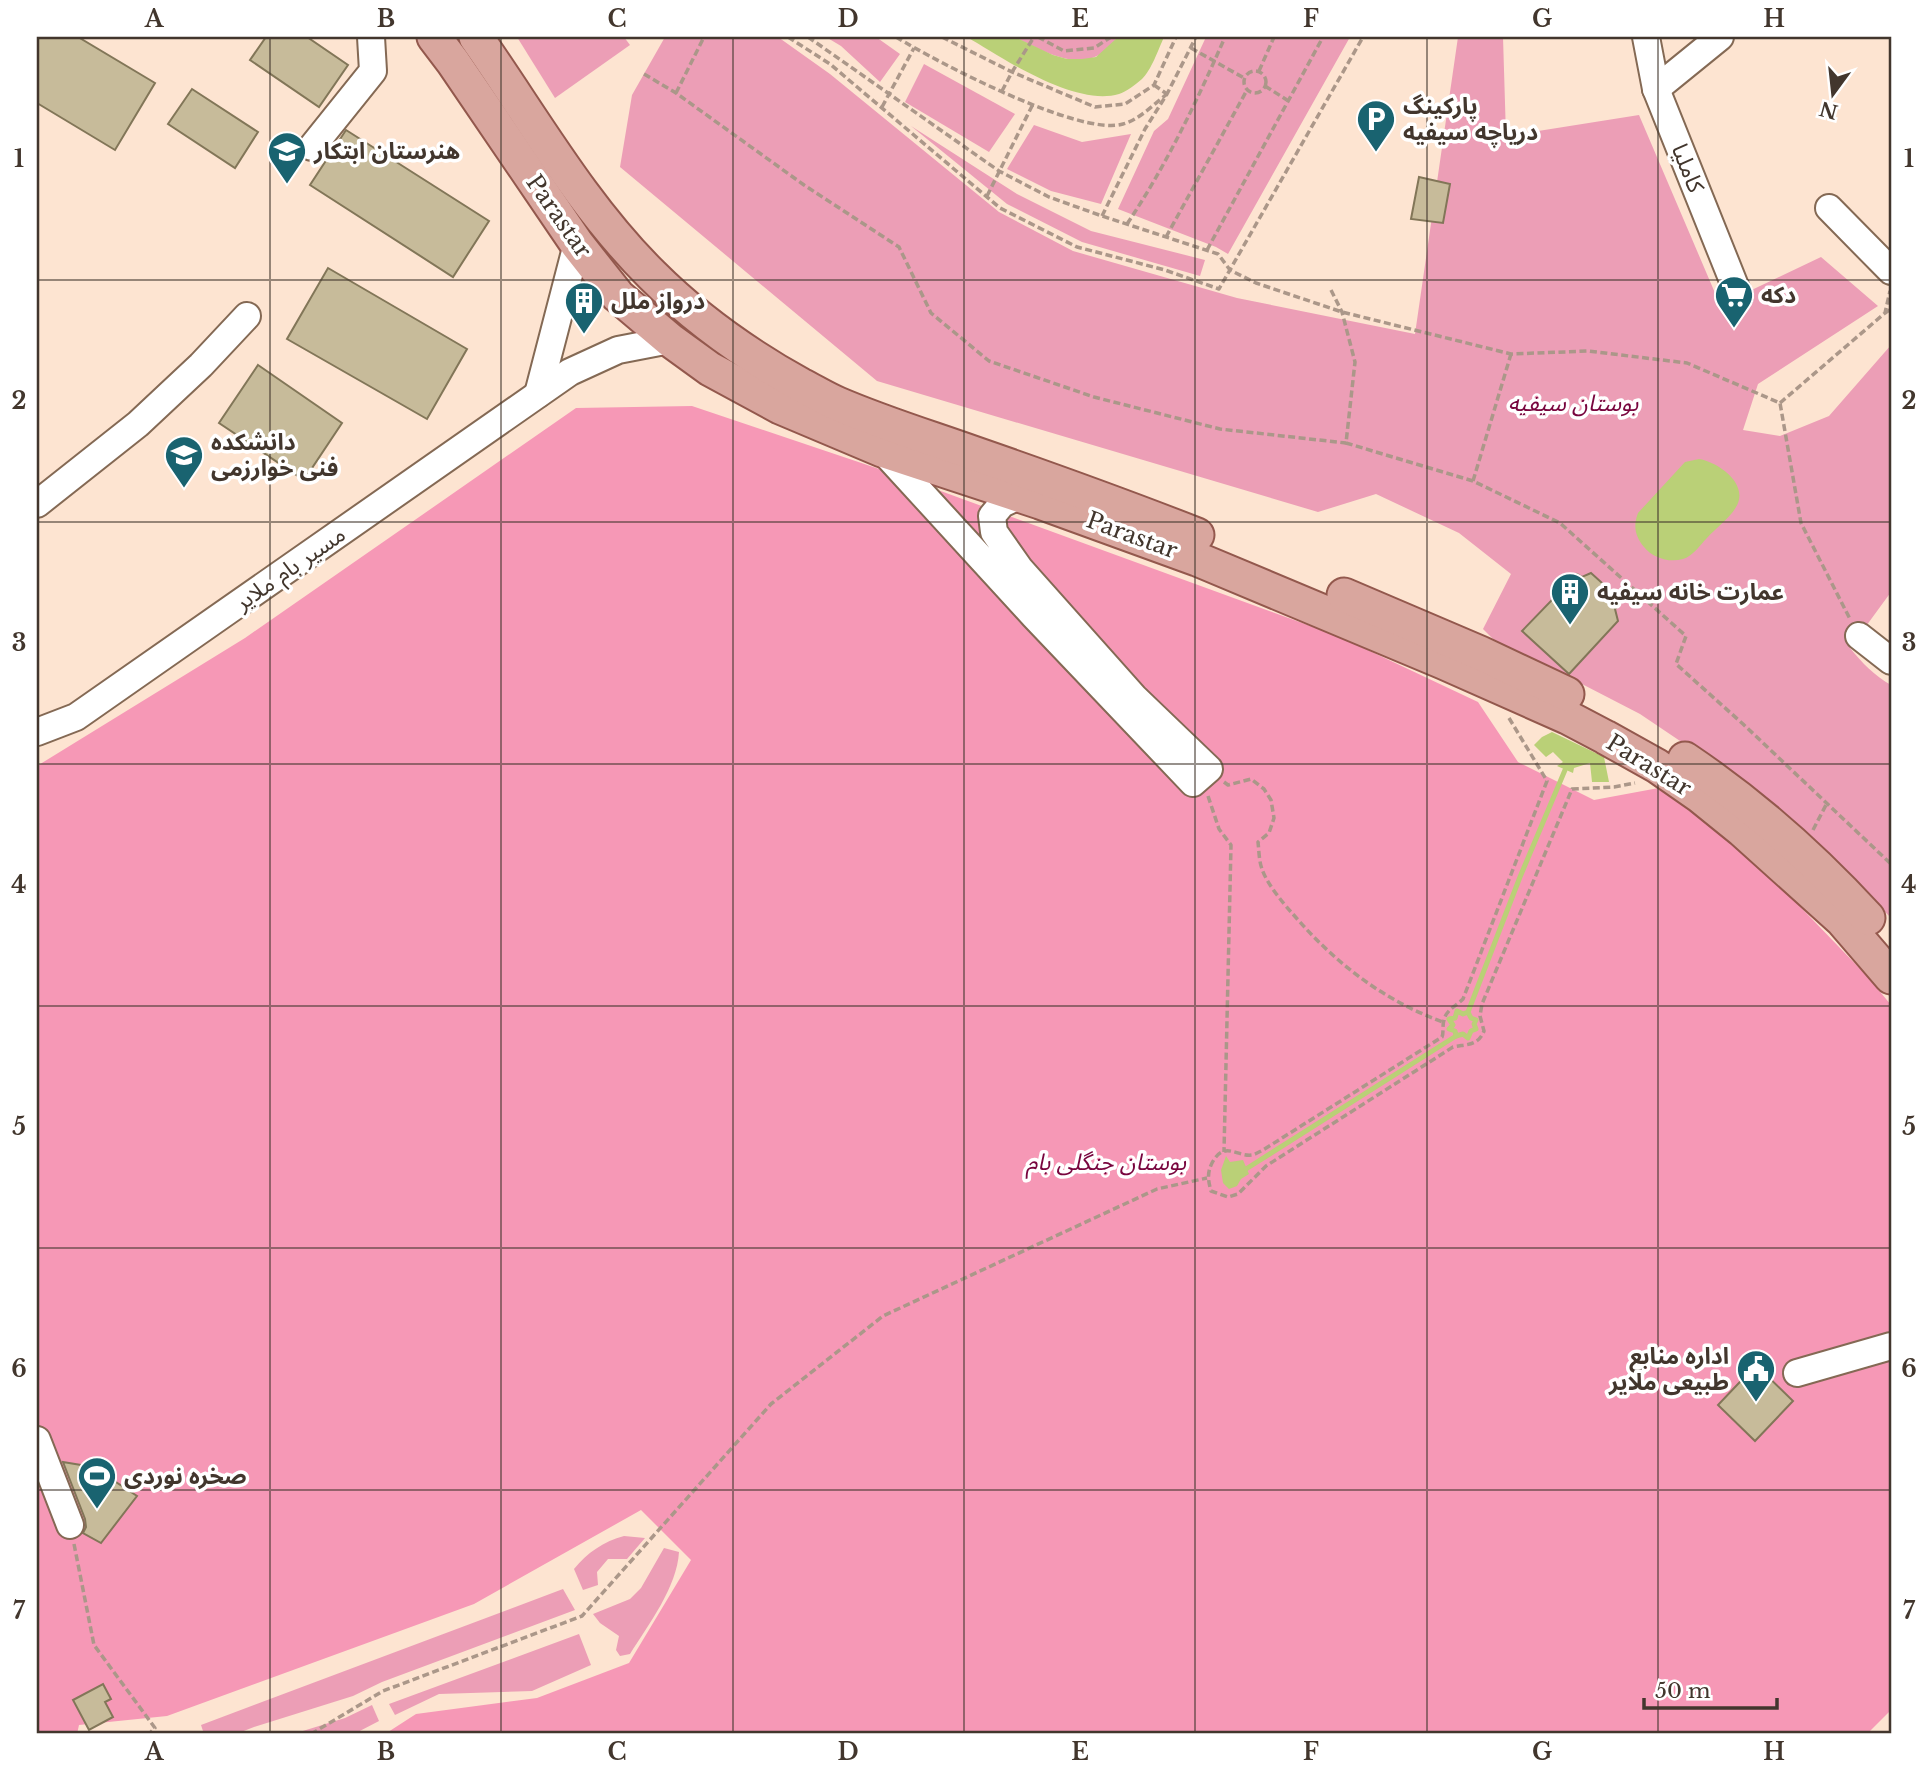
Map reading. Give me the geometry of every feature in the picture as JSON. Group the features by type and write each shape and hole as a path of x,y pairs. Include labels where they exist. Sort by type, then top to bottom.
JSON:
{"main road":[{"name":"Parastar","path":"434,37 577,244 618,296 670,340 710,369 780,407 882,450 1197,559 1431,657 1567,718 1657,766 1700,796 1842,920 1891,977"},
{"name":"Parastar","path":"476,37 616,236 675,297 710,327 747,352 836,404 1118,504 1212,541 1480,653 1578,699 1633,728 1724,785 1802,850 1891,943"}],"street":[{"path":"312,147 373,71 371,37"},
{"name":"کاملیا","path":"1646,37 1656,89 1739,296"},
{"path":"1656,89 1720,37"},
{"path":"1829,208 1891,271"},
{"path":"538,394 577,244"},
{"path":"37,504 138,424 201,365 247,316"},
{"name":"مسیر بام ملایر","path":"37,732 76,717 570,372 618,350 670,340"},
{"path":"882,450 1034,616 1201,776"},
{"path":"1019,496 1002,504 992,516 994,531 1020,569 1201,776"},
{"path":"1859,636 1891,661"},
{"path":"1797,1373 1891,1346"},
{"path":"37,1440 70,1525"}],"path":[{"path":"676,93 704,37"},
{"path":"788,37 830,64 1000,208 1077,247 1164,270 1219,289 1363,37"},
{"path":"808,37 999,171 1049,197 1218,254 1230,270 1256,283 1342,312 1511,354 1588,351 1687,363 1780,403"},
{"path":"896,37 1002,91 1085,123 1105,127 1125,124 1167,94"},
{"path":"942,37 1096,107 1125,104 1154,85 1175,37"},
{"path":"1002,91 1013,69 1035,38 1064,51 1094,48 1111,37"},
{"path":"1102,216 1145,129 1167,94 1196,37"},
{"path":"1127,225 1200,93 1225,37"},
{"path":"1259,71 1274,37"},
{"path":"1207,250 1323,37"},
{"path":"881,107 914,48"},
{"path":"1191,48 1244,78"},
{"path":"1251,71 1259,71 1266,79 1265,86 1257,93 1247,90 1244,78 1251,71"},
{"path":"644,74 676,93 804,185 899,247 932,313 989,361 1094,397 1220,429 1346,443 1473,481 1560,523 1686,636 1676,664 1891,864"},
{"path":"1154,85 1167,94"},
{"path":"1265,86 1287,100"},
{"path":"1166,237 1247,90"},
{"path":"987,196 1033,104"},
{"path":"1885,313 1891,286"},
{"path":"1331,290 1342,312 1355,362 1346,443"},
{"path":"1780,403 1891,309"},
{"path":"1473,481 1511,354"},
{"path":"1780,403 1801,523 1859,636"},
{"path":"1503,690 1507,713 1547,781 1464,999 1449,1010 1443,1023 1444,1034 1263,1150 1250,1156 1224,1152 1215,1158 1207,1178 1211,1191 1228,1197 1238,1194 1277,1158 1453,1047 1469,1045 1479,1040 1484,1031 1480,1016 1482,1004 1572,789 1614,787 1646,780 1657,766"},
{"path":"1201,776 1228,785 1251,779 1265,789 1271,800 1274,817 1269,833 1258,842 1262,870 1283,903 1331,956 1360,979 1416,1012 1443,1023"},
{"path":"1201,776 1219,829 1231,845 1224,1152"},
{"path":"312,1734 383,1691 582,1616 771,1404 883,1316 1157,1189 1207,1178"},
{"path":"70,1525 94,1645 155,1728 149,1734"}],"green space":[{"path":"517,37 624,37 630,45 555,98"},
{"name":"بوستان سیفیه","path":"665,37 778,37 830,74 999,212 1073,251 1237,298 1415,334 1458,37 1503,37 1506,136 1639,115 1721,307 1821,257 1878,306 1758,384 1743,430 1780,436 1829,416 1891,345 1891,592 1850,648 1869,669 1891,685 1891,918 1822,847 1735,778 1640,714 1500,646 1483,629 1511,574 1459,533 1376,494 1318,512 877,381 620,167 632,95"},
{"path":"826,37 876,37 900,54 880,82 841,46"},
{"path":"1015,37 1118,37 1097,56 1077,60 1055,55"},
{"path":"1206,37 1350,37 1228,254 1118,209 1154,131 1168,119"},
{"path":"924,64 1015,114 989,152 905,102"},
{"path":"1034,125 1082,142 1131,134 1101,204 1051,191 1007,169"},
{"path":"911,126 1017,194 1091,231 1205,260 1200,276 1082,242 1007,204"},
{"name":"بوستان جنگلی بام","path":"692,406 894,474 1338,636 1478,702 1518,762 1594,800 1664,787 1757,862 1867,976 1891,1005 1891,1710 1867,1734 385,1734 416,1714 537,1698 629,1663 691,1560 641,1510 474,1604 167,1716 79,1725 77,1734 37,1734 37,766 245,638 576,408"},
{"path":"624,1536 645,1538 627,1559 608,1559 597,1572 598,1585 583,1590 574,1569 596,1548"},
{"path":"664,1548 679,1552 668,1592 630,1654 620,1656 616,1650 619,1636 600,1623 593,1614 630,1599 641,1588"},
{"path":"563,1589 575,1610 382,1682 353,1696 236,1734 204,1734 201,1725"},
{"path":"579,1634 591,1665 532,1691 439,1694 395,1715 389,1704"},
{"path":"372,1705 379,1721 354,1734 293,1734 345,1718"}],"shaded area":[{"path":"967,37 1015,37 1053,55 1082,59 1096,57 1118,37 1164,37 1152,65 1142,79 1122,93 1101,96 1082,94 1040,79"},
{"path":"1699,459 1723,469 1735,482 1739,490 1736,507 1690,556 1672,560 1657,557 1644,547 1637,535 1635,527 1638,513 1685,462"},
{"path":"1552,732 1604,757 1609,782 1592,782 1590,763 1574,768 1573,773 1557,766 1563,762 1553,752 1546,757 1534,745"},
{"path":"1226,1156 1230,1162 1243,1160 1249,1174 1241,1179 1237,1186 1229,1189 1223,1183 1221,1170"}],"building":[{"path":"37,37 78,37 155,83 115,150 37,103"},
{"path":"266,37 307,37 348,65 319,107 250,60"},
{"path":"192,89 258,132 235,168 168,124"},
{"path":"346,130 489,221 453,277 310,185"},
{"path":"1419,177 1450,184 1443,223 1411,219"},
{"path":"328,268 467,349 427,419 287,339"},
{"path":"258,365 342,423 304,480 219,423"},
{"name":"عمارت خانه سیفیه","path":"1591,573 1622,601 1615,609 1618,621 1569,674 1522,631 1577,574 1582,577"},
{"name":"اداره منابع طبیعی ملایر","path":"1756,1365 1793,1401 1755,1441 1718,1405"},
{"name":"صخره نوردی","path":"63,1462 93,1467 137,1496 101,1543 83,1533 86,1527 85,1519"},
{"path":"103,1684 111,1699 105,1702 113,1717 89,1730 73,1700"}],"waterway":[{"path":"1468,1012 1471,1018 1476,1020 1476,1029 1471,1031 1468,1038 1463,1034 1456,1036 1455,1031 1449,1029 1453,1025 1449,1019 1455,1018 1457,1011 1463,1014 1468,1012 1565,770"},
{"path":"1246,1169 1456,1036"}],"place":[{"name":"پارکینگ دریاچه سیفیه","path":"1376,153"},
{"name":"هنرستان ابتکار","path":"287,185"},
{"name":"دکه","path":"1734,329"},
{"name":"درواز ملل","path":"584,335"},
{"name":"دانشکده فنی خوارزمی","path":"184,489"},
{"name":"عمارت خانه سیفیه","path":"1570,626"},
{"name":"اداره منابع طبیعی ملایر","path":"1756,1403"},
{"name":"صخره نوردی","path":"97,1510"}]}
